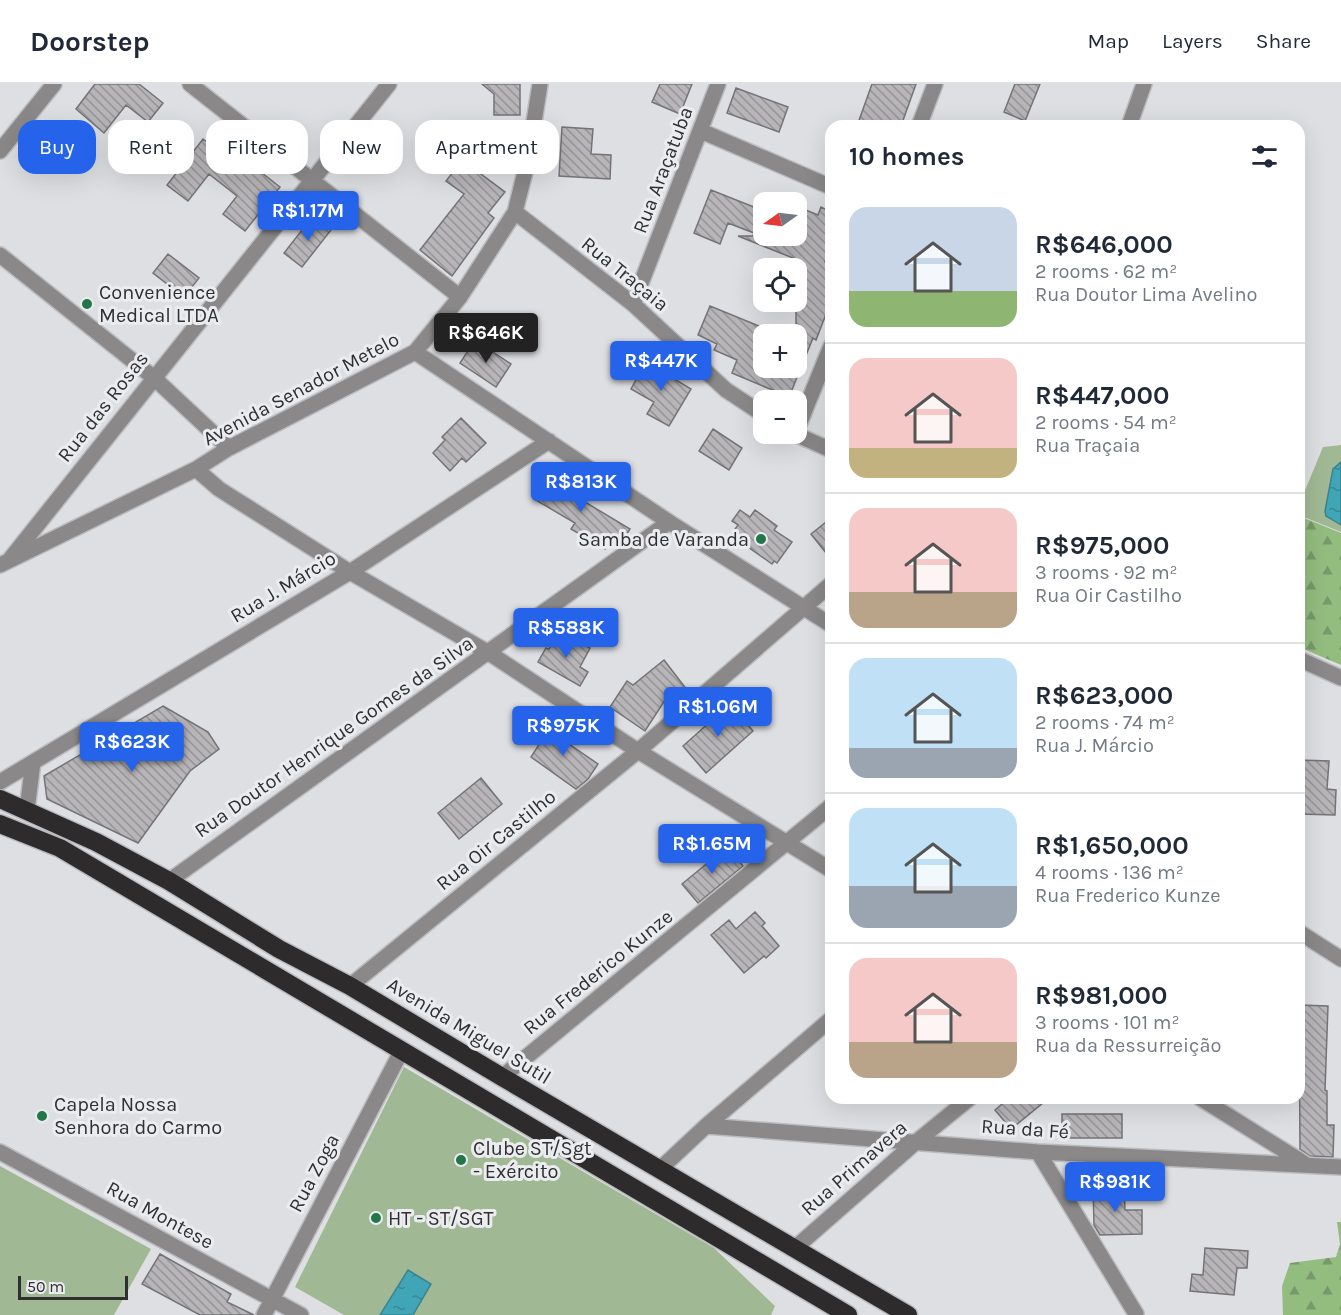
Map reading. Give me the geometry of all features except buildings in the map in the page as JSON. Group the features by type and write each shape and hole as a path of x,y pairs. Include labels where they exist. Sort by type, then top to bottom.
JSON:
{"highway":[{"name":"Avenida Miguel Sutil","path":"0,799 96,842 169,880 279,949 350,986 908,1315"},
{"path":"0,824 60,848 848,1315"}],"street":[{"path":"0,151 54,84"},
{"path":"190,84 460,297"},
{"name":"Rua das Rosas","path":"4,563 389,84"},
{"name":"Avenida Senador Metelo","path":"4,563 196,469 229,448 415,352 460,297 515,212 528,160 540,84"},
{"name":"Rua Araçatuba","path":"633,304 718,84"},
{"path":"921,120 936,84"},
{"path":"1130,120 1144,84"},
{"path":"701,131 825,184"},
{"name":"Rua Traçaia","path":"515,212 633,304 726,390 753,408"},
{"path":"0,255 153,377 229,448"},
{"path":"415,352 669,522 825,621"},
{"path":"807,406 825,361"},
{"path":"807,438 825,447"},
{"name":"Rua J. Márcio","path":"0,782 350,572 549,441"},
{"path":"196,469 219,489 350,572 489,653 639,751 825,866"},
{"name":"Rua Doutor Henrique Gomes da Silva","path":"169,880 669,522"},
{"name":"Rua Oir Castilho","path":"350,986 639,751 825,589"},
{"path":"1305,662 1341,678"},
{"path":"27,810 33,762"},
{"name":"Rua Frederico Kunze","path":"502,1077 825,811"},
{"path":"1305,936 1341,959"},
{"path":"660,1169 706,1126 825,1025"},
{"name":"Rua Zoga","path":"264,1315 402,1050"},
{"name":"Rua Primavera","path":"795,1248 963,1104"},
{"path":"1210,1104 1307,1165"},
{"name":"Rua da Fé","path":"706,1126 1038,1152 1341,1167"},
{"name":"Rua Montese","path":"0,1152 301,1315"},
{"path":"1038,1152 1136,1314"}],"green space":[{"path":"1341,445 1341,462 1333,469 1325,511 1333,521 1341,525 1341,532 1305,517 1305,490 1323,447"},
{"path":"1305,518 1341,533 1341,665 1305,650"},
{"name":"Clube ST/Sgt - Exército","path":"404,1067 714,1248 775,1306 771,1315 344,1315 295,1287"},
{"path":"0,1166 151,1249 114,1315 0,1315"},
{"path":"1337,1222 1341,1222 1341,1315 1283,1315 1282,1286 1290,1263 1336,1257 1340,1244"}],"water":[{"path":"1341,462 1341,525 1326,516 1325,511 1333,469"},
{"path":"408,1270 431,1284 413,1315 380,1315"}],"place":[{"name":"Convenience Medical LTDA","path":"87,304"},
{"name":"Samba de Varanda","path":"761,539"},
{"name":"Capela Nossa Senhora do Carmo","path":"42,1116"},
{"name":"Clube ST/Sgt - Exército","path":"461,1160"},
{"name":"HT - ST/SGT","path":"376,1218"}]}
